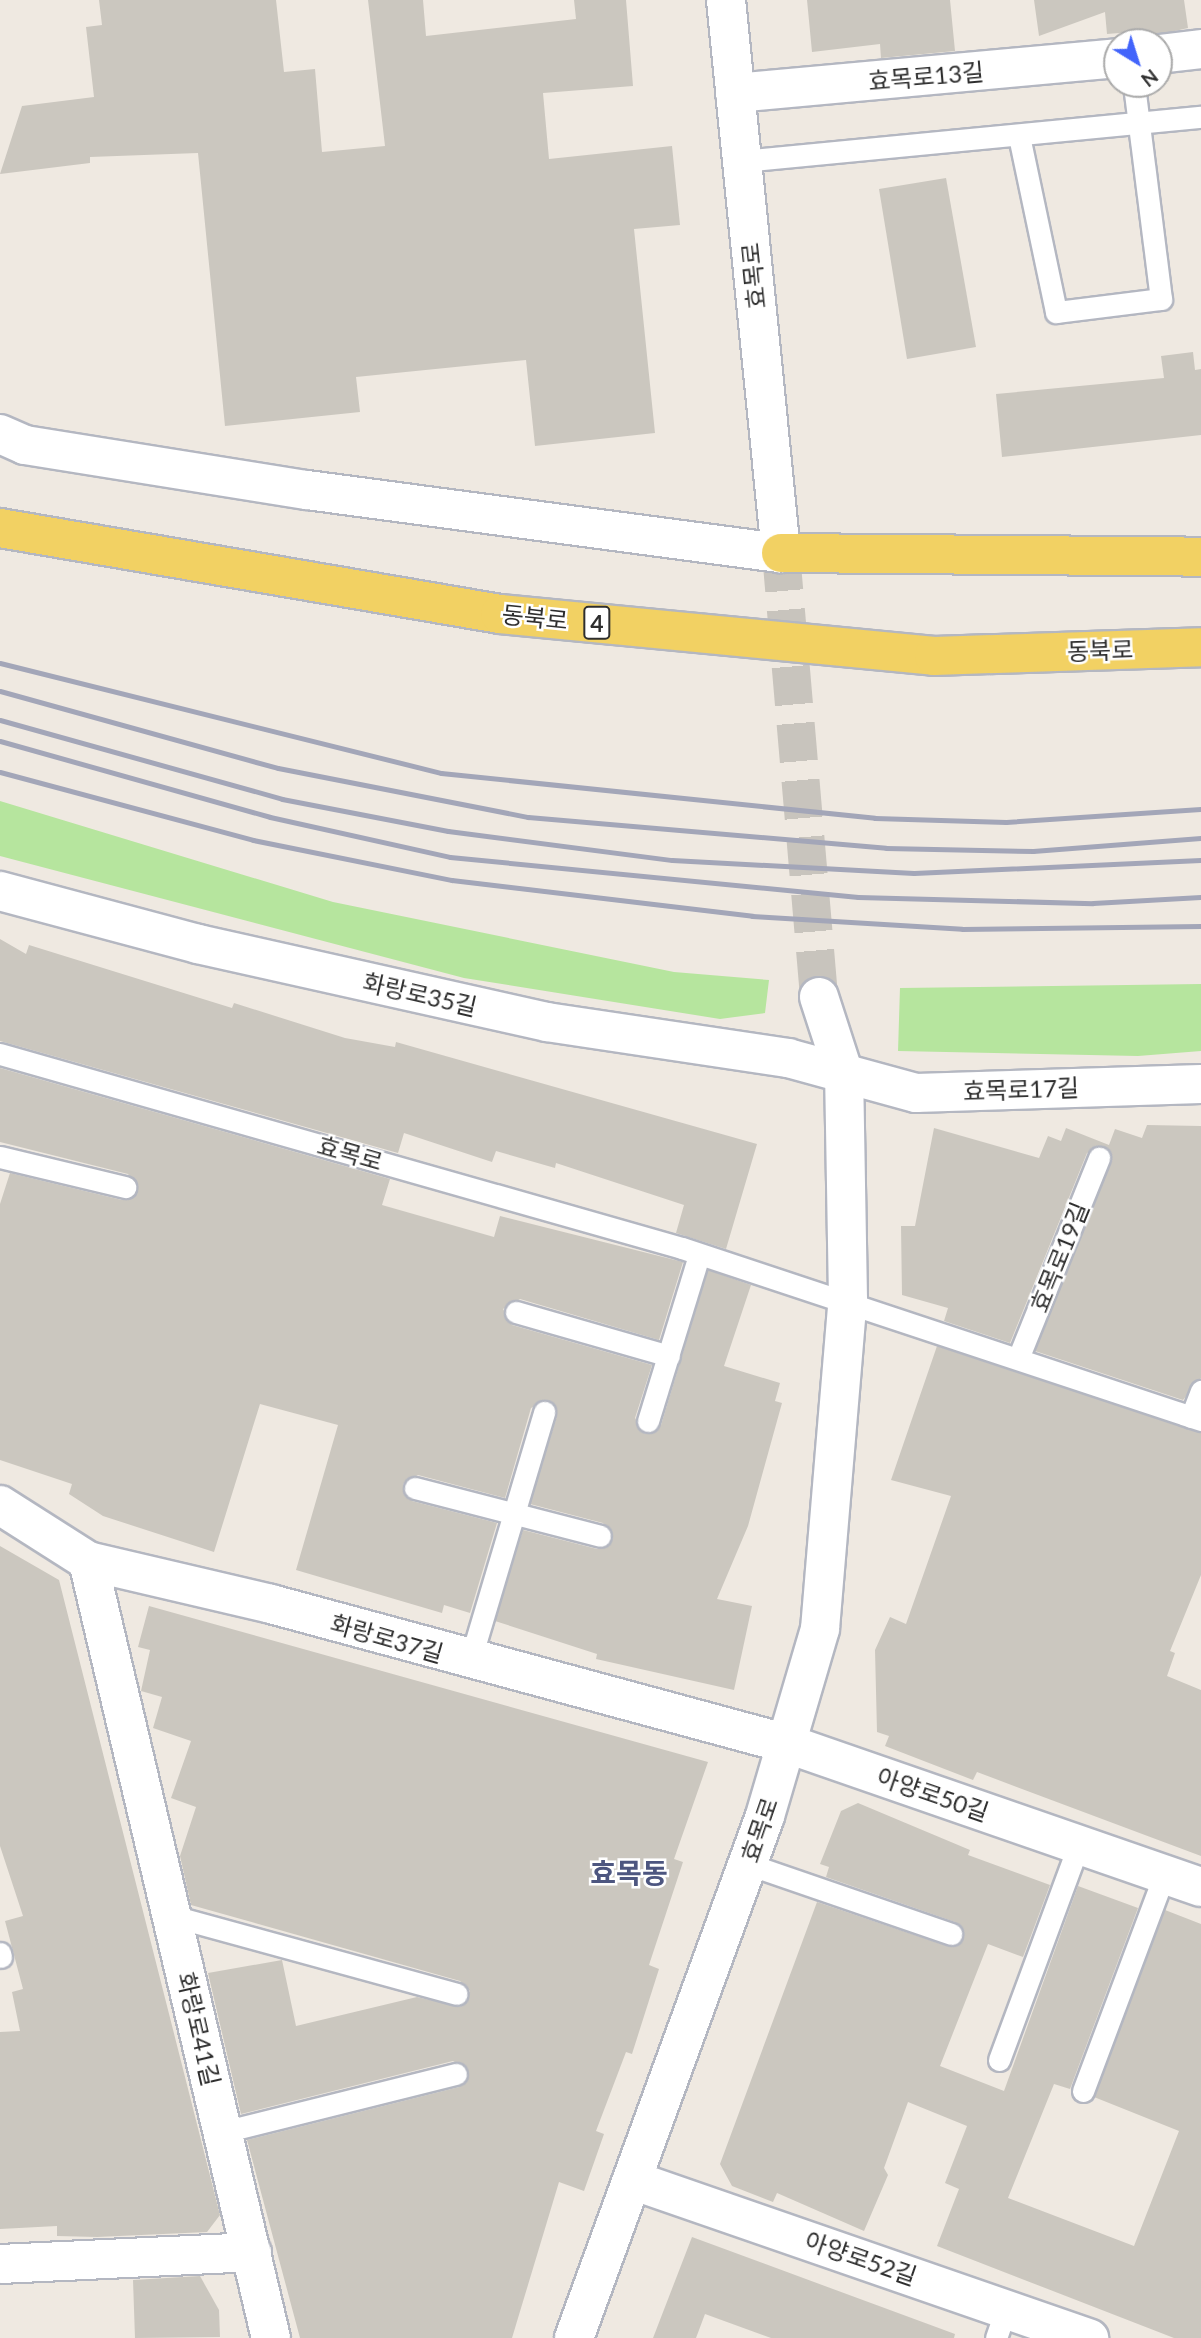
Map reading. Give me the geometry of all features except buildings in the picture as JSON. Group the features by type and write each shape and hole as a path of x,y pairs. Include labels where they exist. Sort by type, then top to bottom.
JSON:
{"main road":[{"name":"동북로","path":"0,528 500,614 934,656 1201,647"},
{"path":"781,553 1201,557"}],"street":[{"name":"효목로","path":"726,0 781,553"},
{"path":"1173,52 1201,49"},
{"name":"효목로13길","path":"735,93 1103,59"},
{"path":"0,435 25,445 307,490 781,553"},
{"name":"화랑로35길","path":"0,891 198,944 547,1022 788,1058 844,1074"},
{"name":"효목로","path":"574,2338 748,1864 788,1744 820,1629 848,1299 844,1074 819,998"},
{"name":"효목로17길","path":"844,1074 916,1093 1201,1084"},
{"name":"화랑로37길","path":"0,1505 88,1561 271,1604 470,1661 788,1744"},
{"name":"화랑로41길","path":"88,1561 271,2338"},
{"name":"아양로50길","path":"788,1744 1201,1887"},
{"name":"아양로52길","path":"632,2180 1001,2323 1089,2338"},
{"path":"0,2264 252,2252"}],"lane":[{"path":"1019,136 1056,312 1161,299 1134,98"},
{"path":"742,161 1201,117"},
{"name":"효목로","path":"0,1054 848,1299"},
{"path":"0,1157 125,1187"},
{"name":"효목로19길","path":"1019,1356 1099,1158"},
{"path":"648,1421 699,1255"},
{"path":"848,1299 1196,1418 1201,1391"},
{"path":"516,1312 668,1356"},
{"path":"470,1661 544,1412"},
{"path":"415,1488 600,1536"},
{"path":"999,2060 1079,1844"},
{"path":"748,1864 951,1934"},
{"path":"1083,2091 1165,1873"},
{"path":"172,1916 457,1994"},
{"path":"223,2132 456,2074"}],"green space":[{"path":"0,801 333,902 674,972 769,980 765,1013 720,1019 464,978 0,856"},
{"path":"1201,984 1201,1051 1138,1056 898,1051 900,988"}],"tunnel":[{"path":"781,553 819,997"}],"railway":[{"path":"0,663 441,773 875,818 1006,822 1201,809"},
{"path":"0,691 278,768 528,817 886,848 1033,851 1201,838"},
{"path":"0,720 282,799 448,831 672,860 914,873 1201,860"},
{"path":"0,741 270,817 450,857 858,897 1093,903 1201,897"},
{"path":"0,772 253,840 452,880 752,916 962,929 1201,926"}],"district":[{"name":"효목동","path":"629,1872"}]}
